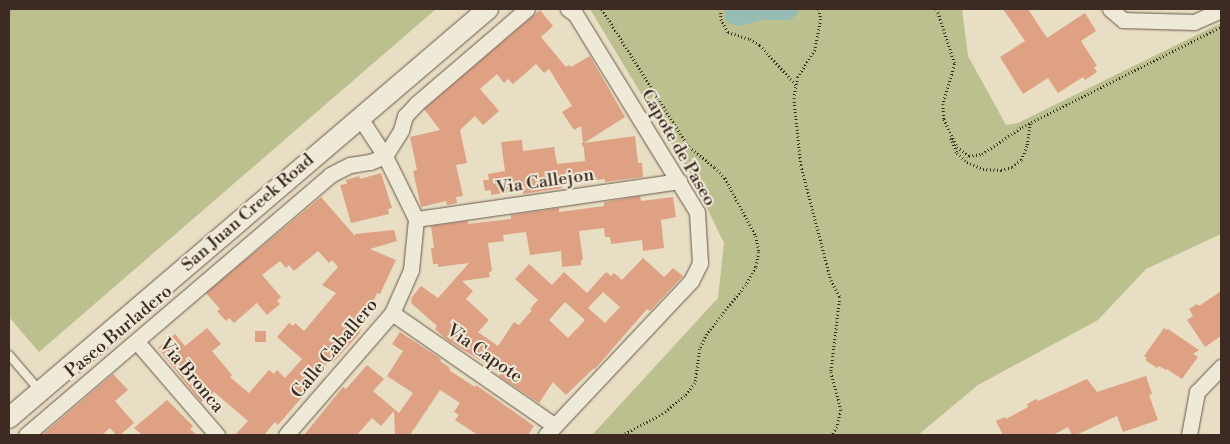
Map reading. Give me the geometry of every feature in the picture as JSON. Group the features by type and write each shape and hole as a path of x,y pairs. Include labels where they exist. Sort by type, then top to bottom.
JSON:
{"main road":[{"name":"San Juan Creek Road","path":"9,418 488,9"}],"street":[{"path":"385,156 401,130 405,116 410,110 527,9"},
{"path":"1110,9 1123,20 1194,22 1221,10"},
{"name":"Capote de Paseo","path":"550,431 691,281 700,263 697,212 572,12"},
{"path":"360,118 385,156 416,219"},
{"name":"Paseo Burladero","path":"26,435 330,175 350,165 370,162 385,156"},
{"name":"Via Callejon","path":"416,219 679,182"},
{"name":"Calle Caballero","path":"286,435 392,312 411,270 416,219"},
{"name":"Via Capote","path":"392,312 550,431"},
{"name":"Via Bronca","path":"137,342 217,435"},
{"path":"1189,435 1197,392 1221,367"}],"lane":[{"path":"9,354 40,391"}],"path":[{"path":"721,9 721,19 728,32 750,39 760,45 796,86"},
{"path":"819,9 821,19 815,50 798,77 794,98 801,165 832,280 840,297 831,372 842,410 837,427 832,435"},
{"path":"937,9 955,64 943,104 944,119 956,153 967,162 983,169 1006,168 1021,160 1027,145 1030,123"},
{"path":"944,119 957,147 969,156 982,154 1030,123 1221,28"}],"green space":[{"path":"9,9 436,9 39,352 9,317"},
{"path":"590,9 962,9 968,56 1006,125 1018,123 1221,23 1221,234 1146,269 1098,320 978,385 918,435 592,435 718,298 724,243 696,185"}],"water":[{"path":"725,9 797,9 798,14 790,20 761,20 739,26 730,24 725,19"}],"building":[{"path":"1003,9 1028,9 1047,38 1085,13 1096,31 1081,41 1097,66 1094,67 1097,72 1085,80 1083,77 1058,93 1048,78 1023,94 1000,57 1025,41"},
{"path":"540,10 553,26 541,37 566,67 569,65 571,67 590,56 625,117 584,143 635,136 638,163 642,163 643,177 605,182 605,179 561,185 562,188 523,194 523,190 491,195 491,190 485,191 483,180 489,180 488,174 505,171 501,142 522,140 523,151 554,147 557,164 585,161 584,148 581,143 583,143 581,126 574,130 562,112 572,106 549,69 544,73 536,64 513,84 508,79 504,83 497,74 480,89 499,111 483,125 475,116 460,130 467,163 456,165 463,196 456,197 457,203 447,205 446,201 421,207 413,171 417,170 410,137 440,130 424,109"},
{"path":"381,173 392,208 388,209 389,214 351,223 340,185 347,184 346,180 359,176 360,179"},
{"path":"640,196 641,201 673,197 676,217 661,220 664,248 643,251 642,240 611,244 610,237 605,237 604,228 579,231 583,260 581,260 581,265 562,267 561,251 530,255 526,232 503,235 504,241 488,243 492,271 489,272 490,277 462,281 473,291 466,299 489,320 478,332 498,346 514,322 519,325 538,300 515,279 529,264 552,285 564,272 587,293 606,272 611,276 614,273 622,280 643,258 664,277 673,268 683,276 650,311 647,309 595,369 566,395 553,382 539,403 499,376 501,373 447,340 435,329 437,326 411,303 412,297 421,286 438,298 469,263 438,267 438,264 433,264 431,248 434,248 431,226 468,221 468,224 511,219 511,215 559,208 559,212 604,206 604,202","holes":["603,292 620,307 605,323 588,308","565,302 585,320 568,338 549,320"]},
{"path":"321,197 355,236 355,234 394,230 397,241 370,249 396,260 380,294 377,293 359,334 333,363 330,360 300,394 303,396 278,425 275,422 264,435 235,435 248,421 214,392 201,402 158,348 175,334 185,346 207,328 221,344 212,351 232,375 230,377 249,393 269,370 274,374 277,370 285,378 302,359 277,337 289,323 293,326 295,323 304,331 336,293 322,285 338,267 332,260 329,263 318,251 294,271 289,265 286,268 280,261 262,275 281,297 277,301 280,304 267,315 257,303 234,323 229,318 226,321 217,311 220,309 206,293"},
{"path":"1221,291 1221,336 1205,347 1187,320 1193,316 1189,309 1197,304 1199,306"},
{"path":"1164,328 1199,350 1193,354 1198,357 1182,379 1167,369 1159,366 1157,368 1145,360 1147,358 1144,356"},
{"path":"255,331 266,331 266,342 255,342"},
{"path":"400,332 441,359 440,361 450,368 449,370 475,387 476,385 534,426 528,435 478,435 455,420 459,415 454,412 460,403 440,390 410,435 395,435 394,411 381,426 372,418 357,435 304,435 343,387 346,389 367,365 384,379 373,391 399,413 413,393 387,376 403,351 392,344"},
{"path":"113,374 128,390 115,401 134,423 120,435 116,435 110,428 102,435 42,435"},
{"path":"1146,376 1152,394 1149,395 1158,420 1123,432 1117,416 1076,435 1072,435 1068,427 1053,435 1003,435 996,421 1005,417 1006,419 1028,407 1027,404 1036,399 1038,401 1087,379 1097,392"},
{"path":"167,400 193,426 190,429 197,435 142,435 134,428"}]}
